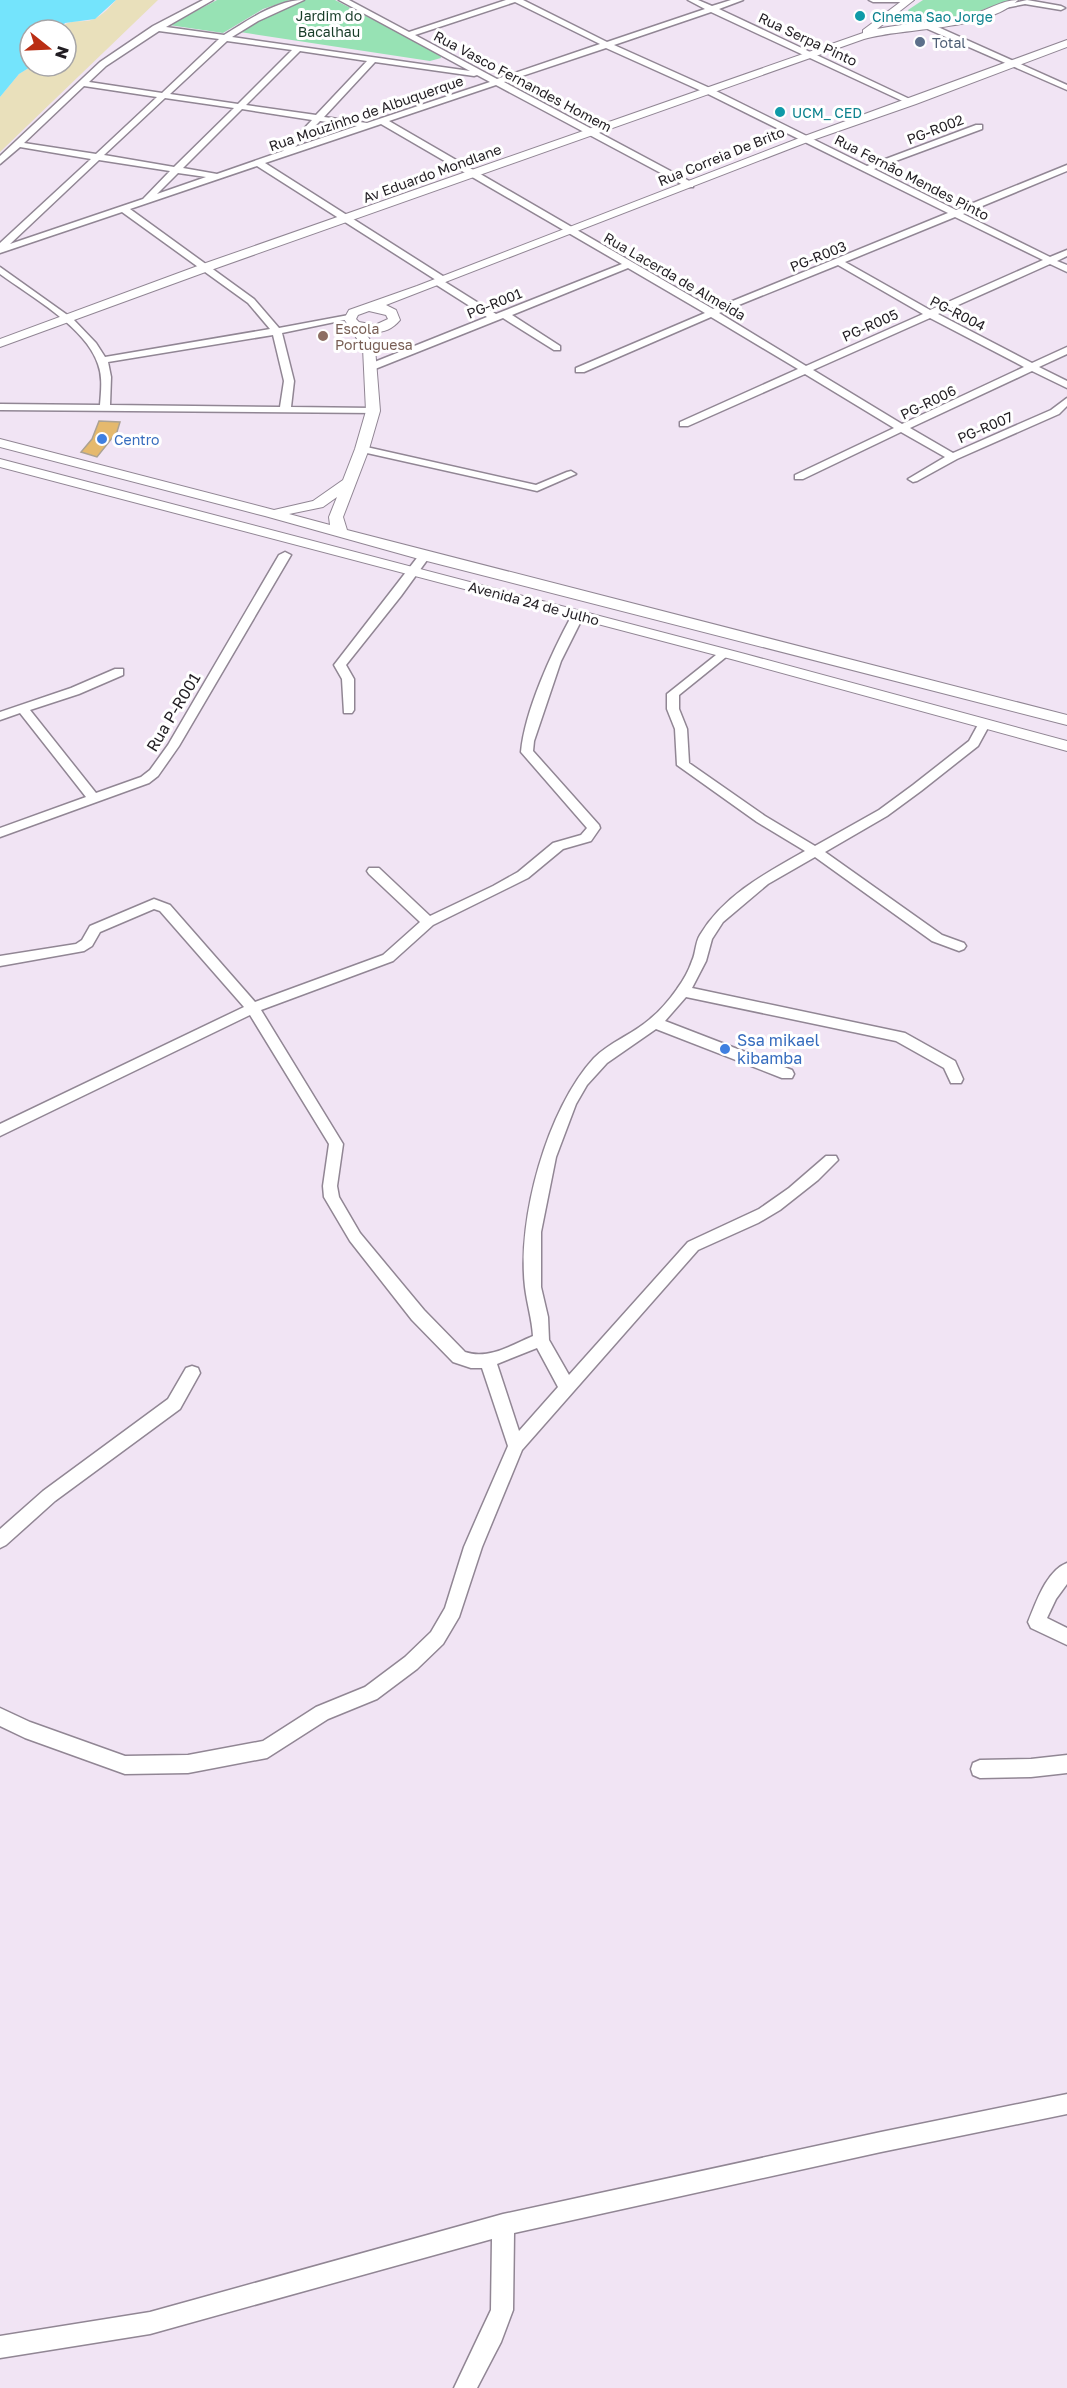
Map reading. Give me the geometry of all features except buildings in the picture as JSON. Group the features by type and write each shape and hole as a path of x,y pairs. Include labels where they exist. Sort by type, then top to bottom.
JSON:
{"street":[{"path":"0,161 81,82 103,64 156,28 209,0"},
{"path":"0,249 225,38 255,19 300,0"},
{"name":"Rua Vasco Fernandes Homem","path":"343,0 690,185"},
{"path":"408,35 515,0"},
{"name":"Rua Fernão Mendes Pinto","path":"515,0 709,91 1067,269"},
{"name":"Rua Serpa Pinto","path":"692,0 912,102"},
{"name":"Rua Mouzinho de Albuquerque","path":"0,249 143,203 740,0"},
{"path":"868,0 1067,88"},
{"path":"873,0 909,0"},
{"path":"860,37 878,26 909,0"},
{"path":"1044,0 1064,9"},
{"path":"860,37 902,27 957,21 1009,3 1025,2 1064,9"},
{"path":"957,21 953,28 959,41"},
{"path":"156,28 486,76"},
{"name":"Av Eduardo Mondlane","path":"0,341 860,37"},
{"name":"Rua Correia De Brito","path":"352,320 357,311 421,289 806,139 912,102 1067,43"},
{"path":"143,203 299,48"},
{"path":"285,154 373,59"},
{"path":"438,69 456,60"},
{"path":"81,82 367,126"},
{"name":"Rua Lacerda de Almeida","path":"382,121 712,313 953,457"},
{"name":"PG-R002","path":"867,169 979,127"},
{"path":"17,144 218,177"},
{"path":"258,164 440,281 557,348"},
{"name":"PG-R003","path":"580,370 712,313 1066,170"},
{"path":"124,209 251,301 277,331 289,381 285,411"},
{"path":"26,223 50,234"},
{"name":"PG-R005","path":"684,424 1067,253"},
{"name":"PG-R004","path":"838,262 928,314 1067,386"},
{"name":"PG-R001","path":"370,367 628,265"},
{"path":"0,270 64,318 88,340 102,360 107,385 105,409"},
{"path":"369,348 390,321 421,289"},
{"path":"368,307 388,310 390,321"},
{"path":"102,360 352,320 366,329 390,321"},
{"path":"342,533 337,526 336,517 362,449 373,411 369,348 352,320"},
{"name":"PG-R006","path":"799,477 1067,350"},
{"name":"PG-R007","path":"913,479 953,457 1055,412 1067,401"},
{"path":"0,407 373,411"},
{"name":"Avenida 24 de Julho","path":"0,443 270,513 424,556 1067,720"},
{"path":"362,449 537,488 571,474"},
{"name":"Avenida 24 de Julho","path":"0,463 768,664 1067,746"},
{"path":"95,488 111,471"},
{"path":"125,496 130,488 141,479"},
{"path":"270,513 318,504 349,482"},
{"name":"Rua P-R001","path":"0,833 145,780 154,773 173,746 285,555"},
{"path":"348,711 348,679 340,665 424,556"},
{"path":"442,579 455,563"},
{"path":"0,1130 253,1008 388,958 428,922 523,875 558,846 592,834 594,828 527,752 528,741 562,643 578,615"},
{"path":"751,640 733,655 673,694 673,709 681,729 683,765 761,819 816,852 937,939 959,946"},
{"path":"768,664 778,647"},
{"path":"0,716 75,691 118,672"},
{"path":"22,708 93,798"},
{"path":"568,1389 541,1340 540,1317 533,1287 533,1232 549,1157 569,1104 582,1081 602,1059 655,1023 683,991 699,961 705,938 718,919 763,881 883,813 974,743 984,724"},
{"path":"374,872 428,922"},
{"path":"0,961 79,948 87,943 95,929 159,904 165,908 253,1008 336,1144 330,1186 332,1197 355,1237 418,1315 459,1357 471,1361 488,1361 541,1340"},
{"path":"683,991 900,1036 951,1065 956,1079"},
{"path":"655,1023 787,1074"},
{"path":"0,1717 25,1729 124,1765 188,1764 267,1749 322,1713 372,1693 411,1664 437,1638 453,1611 473,1548 516,1446 693,1246 711,1235 751,1220 787,1200 831,1160"},
{"path":"488,1361 516,1446"},
{"path":"0,1540 49,1496 174,1404 192,1373"},
{"path":"1067,1571 1049,1594 1038,1622 1067,1637"},
{"path":"980,1768 1031,1768 1067,1764"},
{"path":"0,2347 150,2323 503,2225 869,2144 1067,2104"},
{"path":"465,2388 493,2334 502,2310 503,2225"}],"green space":[{"path":"217,0 290,0 263,9 223,33 169,25"},
{"name":"Jardim do Bacalhau","path":"301,0 335,0 440,54 441,58 430,61 240,32 239,29 273,10"},
{"path":"923,0 1010,0 960,18 932,22 908,10"}],"sand":[{"path":"116,0 158,0 78,77 78,22 97,17"},
{"path":"18,75 18,78 77,78 0,152 0,97"}],"water":[{"path":"0,0 116,0 95,19 78,21 78,18 18,18 18,75 0,97"}],"place":[{"name":"Cinema Sao Jorge","path":"860,16"},
{"name":"Total","path":"920,42"},
{"name":"UCM_ CED","path":"780,112"},
{"name":"Escola Portuguesa","path":"323,336"},
{"name":"Centro","path":"102,439"},
{"name":"Ssa mikael kibamba","path":"725,1049"}]}
